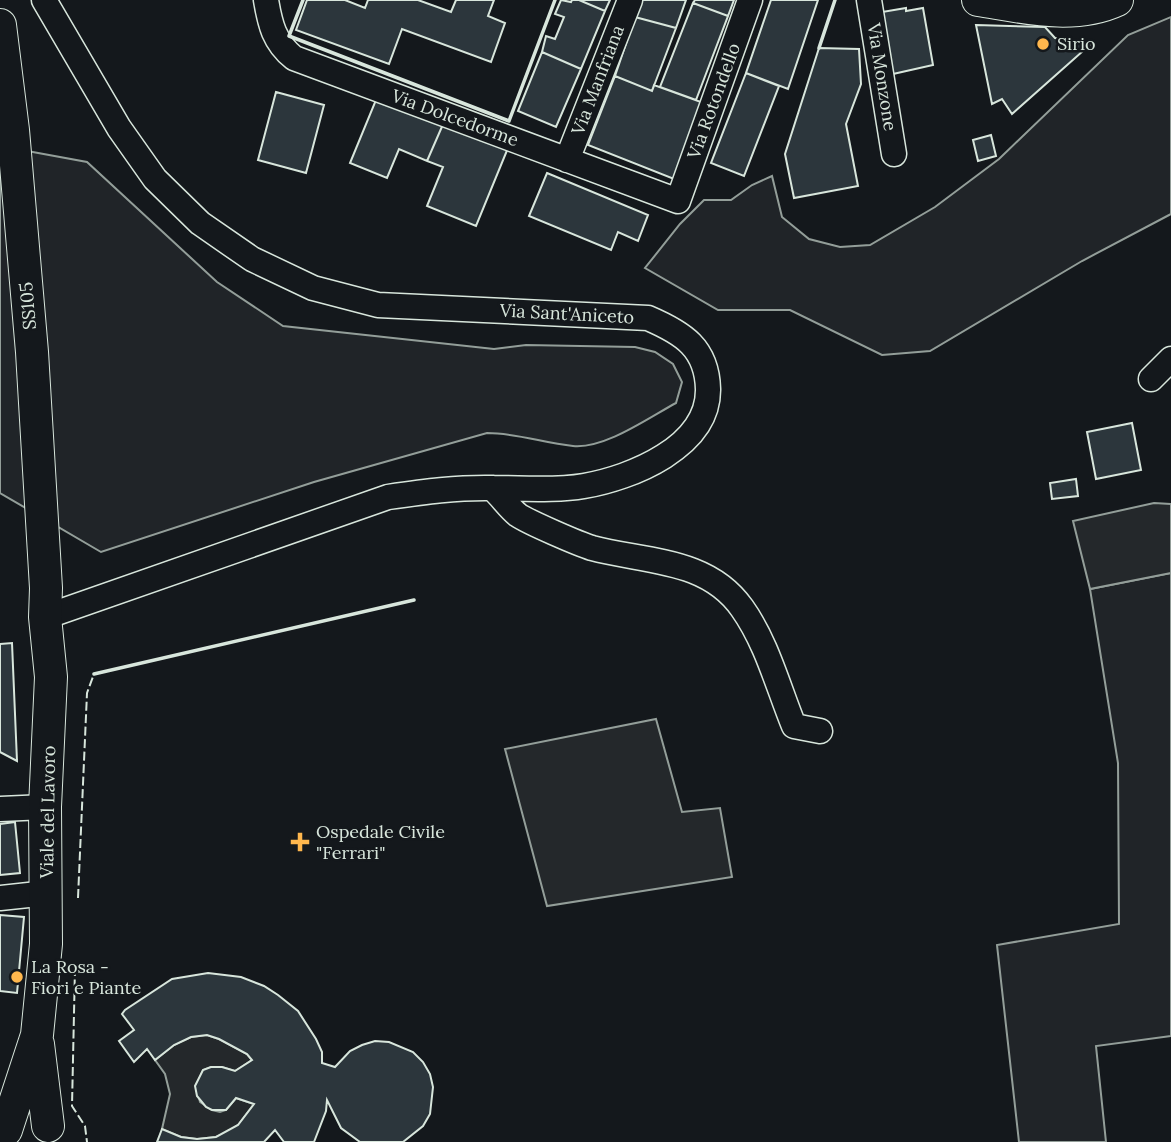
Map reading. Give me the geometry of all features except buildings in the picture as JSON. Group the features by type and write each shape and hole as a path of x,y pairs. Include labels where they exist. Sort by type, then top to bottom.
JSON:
{"main road":[{"path":"978,0 1079,9 1105,6 1117,0"},
{"name":"SS105","path":"1,43 13,130 32,352 46,602"},
{"name":"Viale del Lavoro","path":"3,1133 37,1035 46,944 45,807 51,677 46,602"},
{"name":"Viale del Lavoro","path":"37,1035 55,1134"},
{"path":"3,1133 15,1123 38,1121 55,1134"}],"street":[{"name":"Via Sant'Aniceto","path":"44,0 118,128 149,171 200,223 253,260 313,288 378,305 648,318 673,329 696,349 707,372 708,400 702,418 692,433 670,453 634,473 583,486 435,490 388,497 46,602"},
{"name":"Via Dolcedorme","path":"266,0 271,30 281,48 294,58 678,201"},
{"name":"Via Manfriana","path":"567,160 630,0"},
{"name":"Via Rotondello","path":"678,201 750,0"},
{"name":"Via Monzone","path":"869,0 894,154"},
{"path":"1151,379 1171,359"},
{"path":"492,488 519,515 591,548 654,559 694,570 724,590 742,607 768,658 794,726 820,731"},
{"path":"0,810 45,807"},
{"path":"0,898 47,894"}],"shaded area":[{"path":"1171,17 1171,214 1082,261 930,351 882,355 790,310 718,310 645,268 680,224 704,200 731,200 752,185 772,176 782,217 809,239 840,247 870,245 935,207 999,159 1128,35"},
{"path":"0,146 87,162 217,282 283,326 494,349 526,345 635,347 655,352 673,364 682,382 676,403 599,443 573,446 487,433 314,482 101,552 0,493"},
{"path":"1154,503 1171,504 1171,573 1090,589 1073,521"},
{"path":"1171,573 1171,1036 1096,1046 1106,1142 1019,1142 997,945 1119,924 1118,763 1090,589"},
{"path":"656,719 682,812 720,808 732,877 547,906 505,749"},
{"path":"207,1035 247,1054 252,1060 235,1071 222,1067 203,1070 196,1086 200,1102 220,1112 226,1110 236,1098 254,1104 229,1132 216,1137 197,1139 181,1137 162,1129 170,1094 165,1074 155,1060 174,1045 191,1037"}],"fence":[{"path":"78,898 87,693 94,674"},
{"path":"75,967 72,1106 85,1126 87,1142"}],"wall":[{"path":"303,0 289,36 509,121 555,0"},
{"path":"819,48 835,0"},
{"path":"94,674 414,600"}],"place":[{"name":"Sirio","path":"1043,44"},
{"name":"Ospedale Civile \"Ferrari\"","path":"300,842"},
{"name":"La Rosa - Fiori e Piante","path":"17,977"}]}
